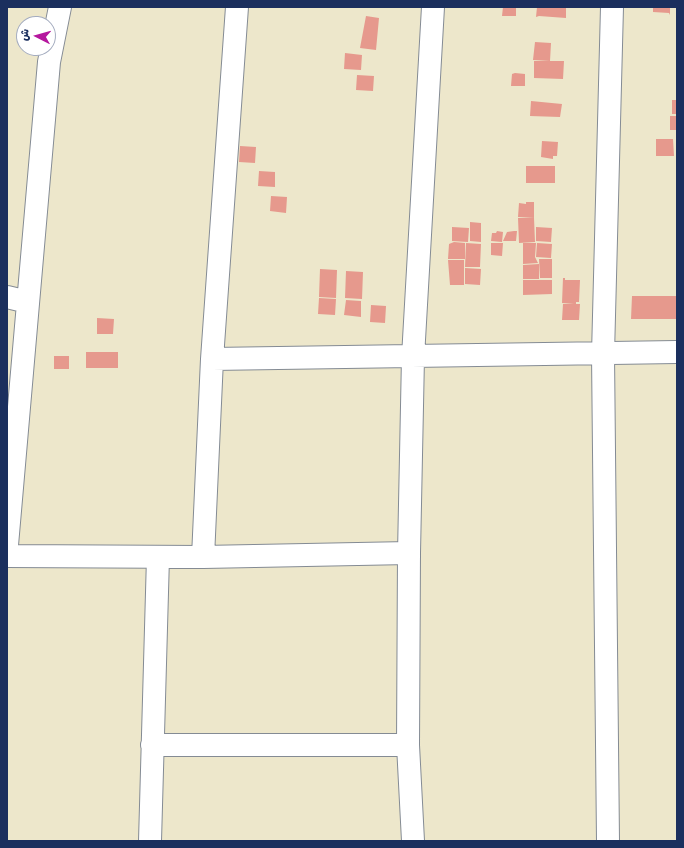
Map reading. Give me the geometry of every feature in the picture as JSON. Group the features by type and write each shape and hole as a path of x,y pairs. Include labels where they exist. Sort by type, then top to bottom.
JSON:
{"street":[{"path":"7,545 49,62 60,7"},
{"path":"203,557 212,359 237,7"},
{"path":"412,841 408,745 409,553 413,357 433,7"},
{"path":"608,841 603,354 612,7"},
{"path":"7,297 28,302"},
{"path":"212,359 677,352"},
{"path":"7,556 203,557 409,553"},
{"path":"150,841 158,557"},
{"path":"152,745 408,745"}],"building":[{"path":"503,7 516,7 516,16 502,16"},
{"path":"537,7 566,7 566,18 536,17"},
{"path":"653,7 670,7 670,15 669,13 653,12"},
{"path":"366,16 379,18 376,50 360,48"},
{"path":"535,42 551,43 550,61 533,60"},
{"path":"345,53 362,55 361,70 344,69"},
{"path":"534,61 564,61 563,79 534,78"},
{"path":"512,74 525,74 525,86 511,86"},
{"path":"357,75 374,76 373,91 356,90"},
{"path":"672,100 677,100 677,114 672,114"},
{"path":"531,101 562,104 560,117 530,116"},
{"path":"670,116 677,116 677,130 670,130"},
{"path":"656,139 673,139 674,156 656,156"},
{"path":"542,141 558,142 557,156 553,156 553,159 541,157"},
{"path":"240,146 256,147 255,163 239,162"},
{"path":"526,166 555,166 555,183 526,183"},
{"path":"259,171 275,172 275,187 258,186"},
{"path":"271,196 287,197 286,213 270,211"},
{"path":"526,202 534,202 534,218 518,217 519,203 526,204"},
{"path":"518,218 534,218 535,242 519,243"},
{"path":"470,222 481,223 481,242 470,241"},
{"path":"452,227 469,228 468,242 452,241"},
{"path":"536,227 552,228 551,242 536,241"},
{"path":"497,231 503,232 502,242 491,241 492,233 496,233"},
{"path":"517,231 516,241 503,241 507,232"},
{"path":"454,242 465,243 465,259 448,259 449,244"},
{"path":"466,243 481,244 480,267 465,267"},
{"path":"491,243 503,243 502,256 491,255"},
{"path":"523,243 536,243 535,257 538,263 523,264"},
{"path":"537,243 552,244 551,258 536,257"},
{"path":"539,259 552,259 552,278 540,278"},
{"path":"448,260 464,260 464,285 450,285"},
{"path":"539,264 539,279 523,279 523,265"},
{"path":"465,268 481,269 480,285 465,284"},
{"path":"320,269 337,270 336,298 319,297"},
{"path":"346,271 363,272 362,299 345,298"},
{"path":"563,278 565,278 565,280 580,280 579,302 576,302 576,304 580,304 579,320 562,320 563,304 574,304 562,303"},
{"path":"523,280 552,280 552,294 523,295"},
{"path":"632,296 677,296 677,319 631,319"},
{"path":"319,298 336,299 335,315 318,314"},
{"path":"346,300 361,301 361,317 344,315"},
{"path":"371,305 386,306 385,323 370,322"},
{"path":"97,318 114,319 113,334 97,334"},
{"path":"86,352 118,352 118,368 86,368"},
{"path":"54,356 69,356 69,369 54,369"}]}
